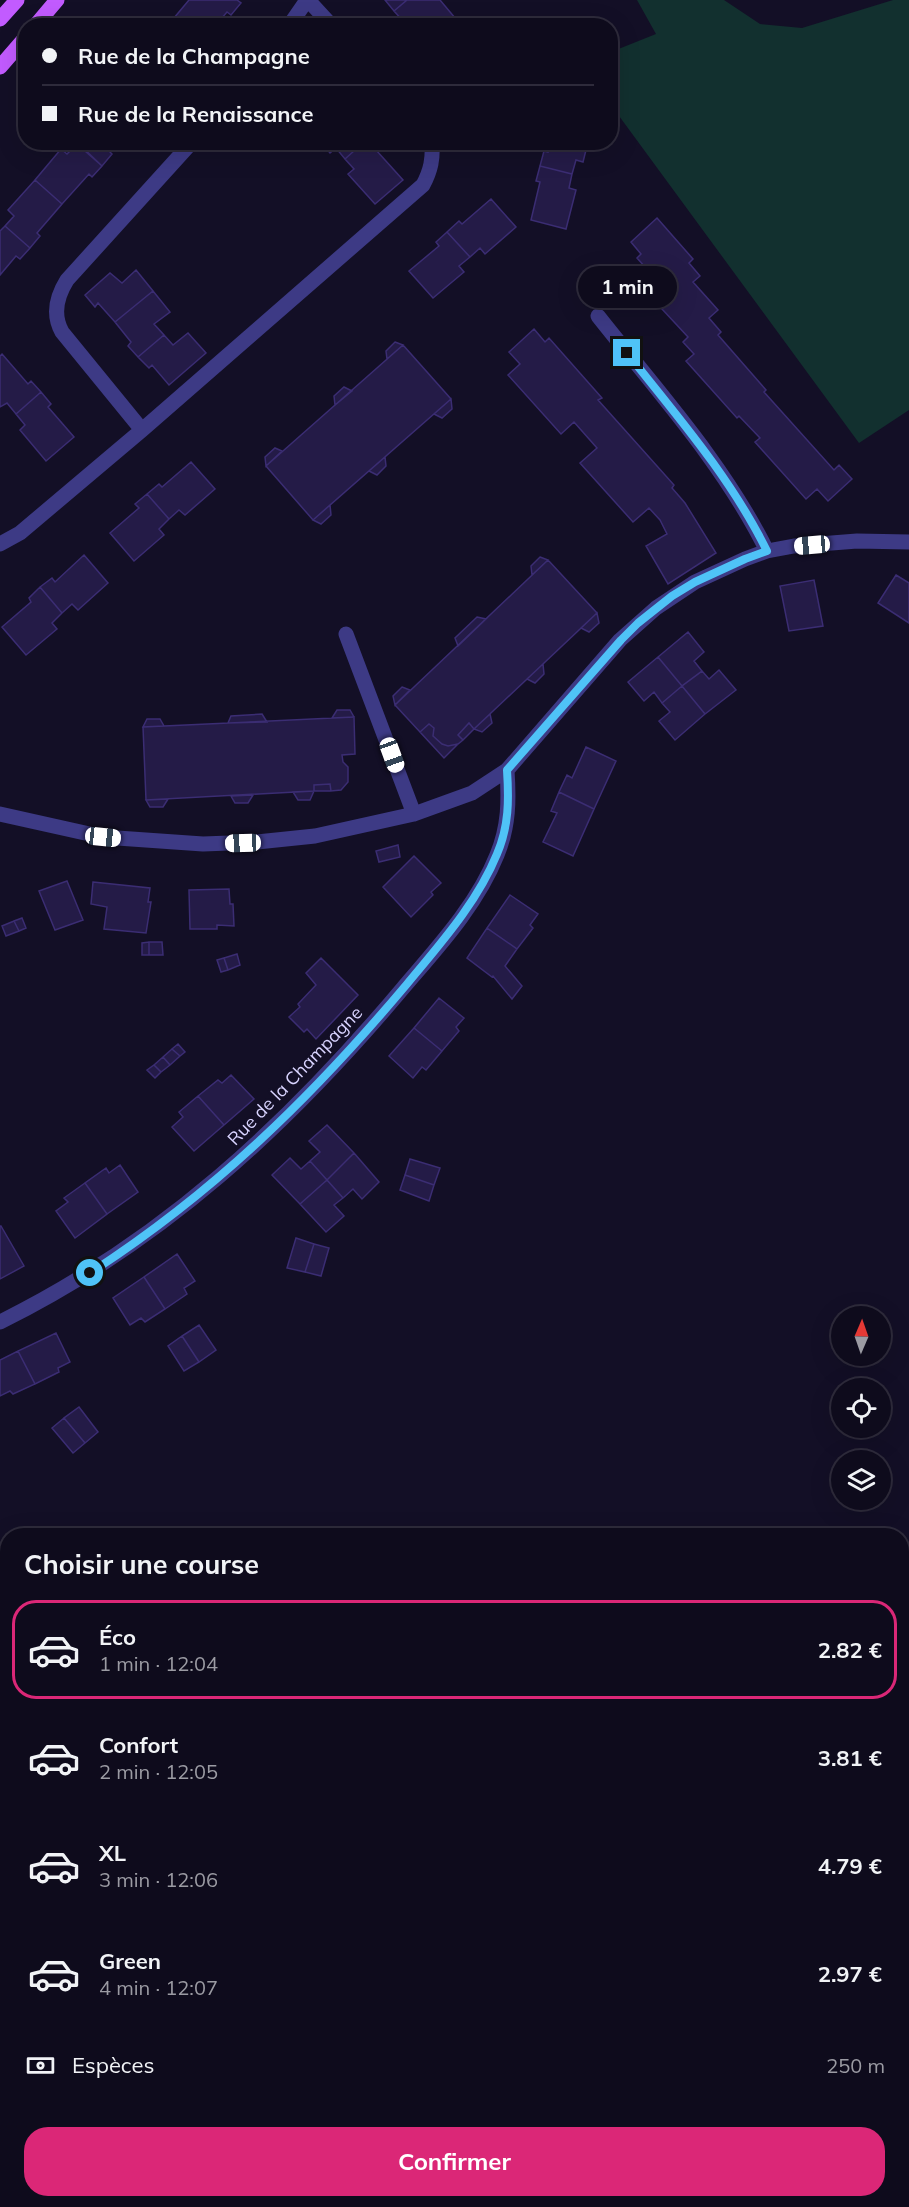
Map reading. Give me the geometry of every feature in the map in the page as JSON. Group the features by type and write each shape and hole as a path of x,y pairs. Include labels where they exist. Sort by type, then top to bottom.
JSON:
{"main road":[{"path":"0,19 17,0"},
{"path":"42,18 57,0"},
{"path":"0,67 18,46"}],"street":[{"path":"295,18 307,0 324,18"},
{"path":"142,430 62,332 56,318 56,306 67,280 185,150"},
{"path":"0,544 20,533 142,430 423,185 431,165 432,150"},
{"path":"597,316 715,462 744,506 767,551"},
{"path":"0,814 103,837 203,844 258,842 315,836 414,814 472,793 507,770 638,623 672,596 695,582 767,551 794,546 857,541 909,542"},
{"path":"346,634 414,814"},
{"name":"Rue de la Champagne","path":"0,1322 90,1273 174,1215 242,1159 356,1044 444,940 480,890 498,854 508,817 507,770"}],"green space":[{"path":"637,0 724,0 760,24 802,28 893,0 909,0 909,410 859,443 618,115 618,49 656,34"}],"building":[{"path":"189,0 237,0 241,3 231,15 227,12 222,18 174,18"},
{"path":"385,0 407,0 394,11"},
{"path":"407,0 440,0 455,18 400,18 394,11"},
{"path":"60,150 67,154 71,150 84,150 102,166 92,177 89,174 62,204 35,180"},
{"path":"85,150 110,150 112,154 102,166"},
{"path":"338,150 355,150 345,159"},
{"path":"355,150 376,150 403,180 375,204 348,174 354,169 345,159"},
{"path":"549,150 586,150 583,162 576,160 572,174 540,166 544,151 548,152"},
{"path":"540,166 572,174 569,188 576,190 566,229 531,220 540,182 536,181"},
{"path":"35,180 62,204 37,233 40,236 30,248 5,226 14,216 8,210"},
{"path":"491,199 516,227 485,254 480,248 470,257 447,232 459,221 462,224"},
{"path":"657,218 693,259 689,263 700,276 693,282 718,310 709,318 721,332 718,335 766,390 764,392 834,470 839,465 852,479 828,501 817,489 806,499 755,442 760,438 739,416 737,418 686,361 694,354 683,342 688,337 662,309 673,298 637,258 641,254 631,242"},
{"path":"5,226 30,248 20,259 16,256 0,275 0,231"},
{"path":"447,232 470,257 459,266 464,272 433,298 409,271 439,246 436,242"},
{"path":"136,270 153,291 115,322 98,303 95,307 85,295 110,273 122,283"},
{"path":"153,291 170,312 154,324 164,335 138,357 128,346 131,342 115,322"},
{"path":"534,329 545,342 549,338 602,398 598,400 674,485 672,488 685,503 716,553 668,584 646,546 667,534 660,520 649,508 633,522 580,463 597,448 574,422 561,434 508,375 520,364 509,352"},
{"path":"188,333 206,353 169,385 152,365 149,368 138,357 164,335 173,345"},
{"path":"395,342 403,345 387,359 386,351"},
{"path":"403,345 451,399 313,520 266,466"},
{"path":"2,354 28,384 31,381 41,392 16,414 7,403 0,407 0,356"},
{"path":"344,387 352,391 335,405 334,396"},
{"path":"41,392 51,404 48,407 74,437 46,461 20,430 25,425 16,414"},
{"path":"451,399 452,409 442,418 434,414"},
{"path":"275,448 282,451 266,466 265,457"},
{"path":"385,457 386,466 377,475 369,471"},
{"path":"191,462 215,489 185,515 179,510 169,519 147,494 159,484 162,487"},
{"path":"147,494 169,519 159,529 164,535 134,561 110,533 139,508 135,504"},
{"path":"330,505 331,515 321,524 313,520"},
{"path":"84,555 108,583 78,610 72,604 62,613 40,587 52,578 55,582"},
{"path":"540,557 548,560 532,575 531,566"},
{"path":"548,560 597,613 474,729 469,723 458,735 463,740 458,744 448,746 442,744 433,736 434,728 429,724 420,732 395,705"},
{"path":"896,575 909,583 909,623 878,603"},
{"path":"814,580 823,626 789,631 780,586"},
{"path":"40,587 62,613 52,623 57,629 26,655 2,627 31,602 29,598"},
{"path":"597,613 599,623 589,632 581,628"},
{"path":"477,617 486,619 458,646 455,638"},
{"path":"688,632 704,652 694,661 702,671 682,686 658,657"},
{"path":"658,657 682,686 662,703 654,692 644,701 628,682"},
{"path":"543,664 544,674 535,683 527,679"},
{"path":"719,670 736,690 705,714 682,686 702,671 709,679"},
{"path":"682,686 705,714 675,740 659,721 670,712 662,703"},
{"path":"402,687 410,690 395,705 393,696"},
{"path":"337,710 350,710 354,717 332,718"},
{"path":"262,714 267,722 228,723 231,716"},
{"path":"490,714 492,723 482,732 474,729"},
{"path":"354,717 355,754 342,755 343,762 348,767 348,782 341,790 331,791 330,784 314,785 314,791 146,800 143,727"},
{"path":"147,719 160,719 164,726 143,727"},
{"path":"469,723 474,729 463,740 458,735"},
{"path":"429,724 434,728 433,736 442,744 448,746 458,744 444,758 420,732"},
{"path":"586,747 616,761 594,809 559,792 567,775 572,778"},
{"path":"330,784 331,791 314,791 314,785"},
{"path":"314,791 310,800 298,800 293,792"},
{"path":"559,792 594,809 573,856 543,842 557,813 551,811"},
{"path":"253,795 248,803 235,803 231,796"},
{"path":"168,799 163,807 150,807 146,800"},
{"path":"398,845 400,857 379,862 376,851"},
{"path":"414,856 441,883 431,892 433,895 411,917 383,887"},
{"path":"67,881 83,920 55,930 39,891"},
{"path":"93,882 150,888 148,902 151,902 146,933 104,929 107,907 91,904"},
{"path":"229,889 230,904 233,904 234,926 217,925 217,929 190,929 189,890"},
{"path":"510,895 538,914 530,925 533,928 517,949 487,928"},
{"path":"22,918 26,928 19,931 14,921"},
{"path":"14,921 19,931 6,936 2,926"},
{"path":"487,928 517,949 505,966 522,986 512,999 493,976 467,958"},
{"path":"149,942 149,955 142,955 142,943"},
{"path":"149,942 162,942 163,955 149,955"},
{"path":"237,954 240,965 228,970 224,958"},
{"path":"224,958 228,970 221,972 217,960"},
{"path":"321,958 358,995 316,1039 307,1029 304,1032 289,1017 300,1007 298,1004 316,985 306,973"},
{"path":"439,998 464,1018 456,1027 459,1031 442,1051 414,1028"},
{"path":"414,1028 442,1051 426,1070 422,1067 413,1078 389,1056"},
{"path":"178,1044 185,1052 180,1056 172,1049"},
{"path":"172,1049 180,1056 170,1065 163,1057"},
{"path":"163,1057 170,1065 161,1072 154,1065"},
{"path":"154,1065 161,1072 155,1078 147,1070"},
{"path":"231,1075 254,1099 224,1125 198,1096 218,1080 222,1083"},
{"path":"198,1096 224,1125 194,1151 172,1127 183,1117 179,1112"},
{"path":"327,1125 354,1153 327,1180 310,1161 320,1152 309,1141"},
{"path":"354,1153 379,1182 362,1199 353,1189 343,1198 327,1180"},
{"path":"290,1158 301,1169 310,1161 327,1180 300,1204 272,1175"},
{"path":"410,1159 440,1168 434,1185 405,1175"},
{"path":"120,1165 138,1192 107,1214 85,1183 106,1168 109,1173"},
{"path":"405,1175 434,1185 429,1201 400,1190"},
{"path":"327,1180 343,1198 334,1205 344,1216 326,1232 300,1204"},
{"path":"85,1183 107,1214 75,1238 56,1211 68,1202 64,1198"},
{"path":"0,1226 24,1266 0,1279"},
{"path":"296,1238 314,1244 305,1272 287,1268"},
{"path":"314,1244 329,1248 321,1276 305,1272"},
{"path":"177,1254 195,1281 184,1288 187,1294 165,1309 144,1277"},
{"path":"144,1277 165,1309 145,1322 141,1318 130,1325 113,1298"},
{"path":"199,1325 216,1350 199,1362 182,1336"},
{"path":"56,1333 70,1362 58,1368 59,1372 35,1384 18,1351"},
{"path":"182,1336 199,1362 184,1371 168,1346"},
{"path":"18,1351 35,1384 13,1394 10,1391 0,1396 0,1360"},
{"path":"79,1407 98,1432 85,1443 64,1418"},
{"path":"64,1418 85,1443 73,1453 52,1428"}],"route":[{"path":"90,1273 174,1215 242,1159 356,1044 444,940 480,890 498,854 508,817 507,770 621,640 672,596 722,569 767,551 744,506 715,462 627,353"}]}
